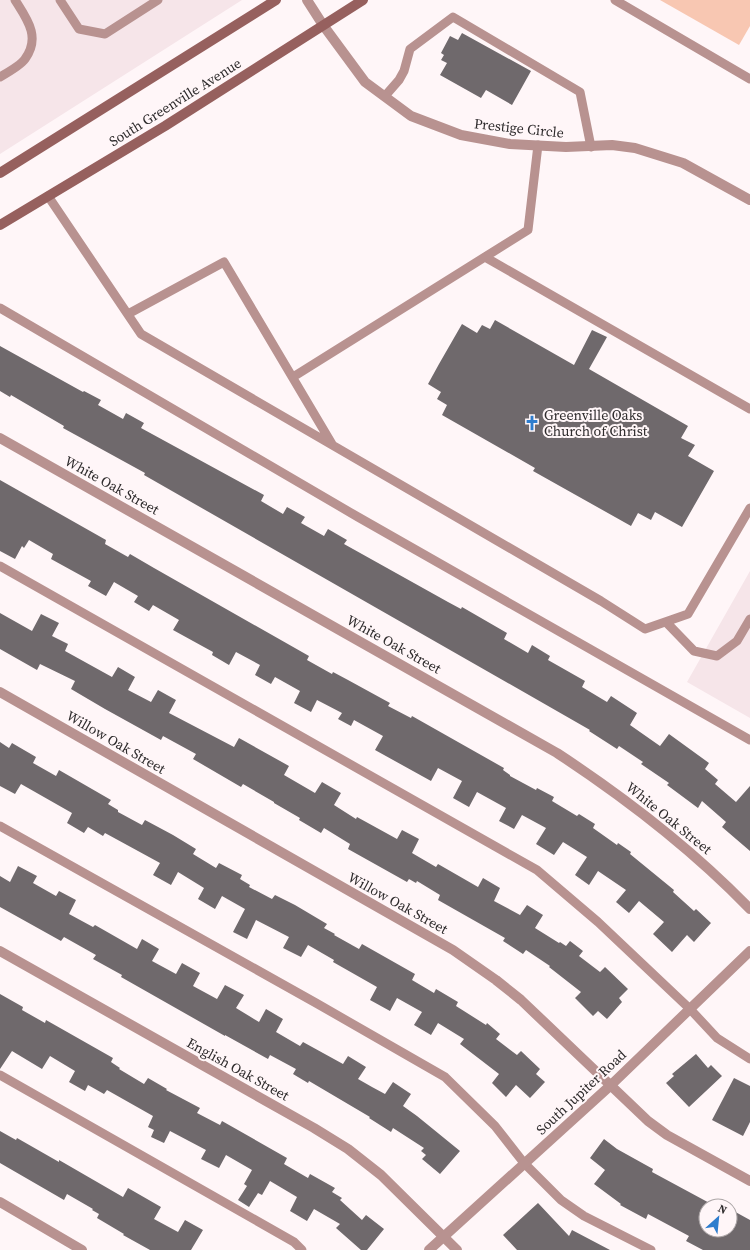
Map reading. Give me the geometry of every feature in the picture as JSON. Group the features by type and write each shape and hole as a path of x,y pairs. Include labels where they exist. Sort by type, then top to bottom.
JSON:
{"main road":[{"path":"0,172 276,0"},
{"name":"South Greenville Avenue","path":"0,225 165,126 363,0"}],"street":[{"name":"Prestige Circle","path":"307,0 323,25 366,82 411,116 461,136 510,144 591,147 612,145 635,148 683,163 750,200"},
{"name":"White Oak Street","path":"0,438 557,753 594,777 673,836 726,884 750,909"},
{"name":"Willow Oak Street","path":"0,692 453,950 521,1000 648,1121 667,1135 750,1181"},
{"name":"English Oak Street","path":"0,950 314,1128 334,1141 381,1175 457,1250"},
{"name":"South Jupiter Road","path":"429,1250 611,1085 750,951"},
{"path":"0,1202 82,1250"}],"lane":[{"path":"0,77 25,60 33,41 29,22 15,0"},
{"path":"60,0 79,30 105,34 158,0"},
{"path":"615,0 750,79"},
{"path":"385,96 399,80 404,71 410,49 453,17 580,92 591,147"},
{"path":"293,377 528,230 538,145"},
{"path":"48,196 141,334 601,601 645,629 688,614 750,508"},
{"path":"485,258 750,409"},
{"path":"128,314 224,262 333,446"},
{"path":"0,308 358,517 750,740"},
{"path":"0,566 537,870 598,922 690,1009 717,1038 750,1059"},
{"path":"666,622 694,651 717,656 737,641 750,619"},
{"path":"0,826 445,1077 495,1126 524,1163 561,1200 584,1216 651,1250"},
{"path":"0,1075 294,1242 302,1250"}],"shaded area":[{"path":"0,0 242,0 0,154"},
{"path":"660,0 750,0 750,26 739,45"},
{"path":"750,571 750,718 687,682"}],"building":[{"path":"462,33 531,71 512,105 486,90 481,98 440,75 447,63 441,60 444,55 441,53 450,36 458,40"},
{"name":"Greenville Oaks Church of Christ","path":"495,320 574,365 592,330 607,337 589,369 688,426 681,438 695,445 688,456 714,471 682,527 655,512 651,520 638,513 631,526 533,471 535,468 442,415 447,405 437,399 441,392 428,384 439,364 462,324 477,333 482,325 490,329"},
{"path":"0,346 83,392 84,391 101,400 98,405 123,419 126,413 144,423 141,428 264,495 261,501 283,514 287,507 305,517 301,523 324,536 328,529 347,540 344,544 461,609 462,607 507,633 504,639 528,653 532,645 550,656 548,660 585,681 582,687 607,702 611,696 637,713 630,725 660,746 669,734 709,763 705,769 718,780 715,784 736,802 750,786 750,851 722,827 726,822 702,801 698,808 667,785 669,783 641,764 643,762 619,746 617,749 589,731 590,730 144,475 145,473 63,428 64,426 11,395 10,397 0,391"},
{"path":"0,480 106,540 105,544 128,557 130,554 309,656 307,660 332,674 333,672 390,703 388,706 411,718 412,716 504,768 503,770 510,776 536,790 537,788 554,797 552,801 577,816 579,814 595,824 593,828 617,845 618,843 631,852 630,854 674,890 673,892 694,911 696,909 711,923 694,942 687,935 672,952 653,934 664,922 639,901 629,913 616,902 626,890 598,871 589,885 575,875 587,857 563,842 554,855 536,844 546,828 522,815 514,829 499,821 506,808 477,792 469,807 453,798 462,781 438,768 431,781 375,750 383,736 354,720 351,726 338,719 342,713 317,700 311,712 294,703 300,691 275,677 271,684 255,675 260,665 236,652 229,665 212,655 213,652 173,630 179,620 153,605 149,611 134,602 138,596 114,582 106,596 88,586 91,581 51,559 53,554 29,540 24,548 22,546 15,559 0,551"},
{"path":"0,613 32,631 41,614 59,623 52,636 68,644 65,651 112,677 118,667 135,677 128,690 151,702 158,690 176,700 169,713 234,747 239,738 289,766 284,775 315,793 322,782 341,793 334,805 356,819 357,817 397,839 402,830 419,839 412,853 436,867 438,864 478,887 483,878 500,888 494,901 520,915 527,905 543,915 535,928 566,946 570,941 583,951 579,956 600,972 605,967 628,989 619,998 622,1002 607,1019 598,1011 593,1016 575,998 581,992 549,967 550,966 526,950 523,954 503,941 505,938 438,900 440,895 417,881 416,883 409,879 407,882 348,849 350,844 324,828 321,833 299,820 300,818 243,784 241,787 193,759 196,754 163,736 161,740 105,709 71,689 75,681 40,664 37,670 0,649"},
{"path":"0,742 9,748 12,743 36,757 33,763 56,776 59,770 111,800 108,804 118,810 118,812 142,825 145,820 173,835 196,849 193,854 216,868 219,863 242,875 240,879 250,885 249,887 272,899 275,895 295,905 327,924 324,928 335,934 334,935 359,949 362,944 415,974 412,980 434,993 436,989 458,1002 456,1006 486,1025 487,1023 500,1034 496,1039 517,1055 521,1051 540,1069 536,1074 545,1082 530,1098 516,1085 506,1097 492,1083 499,1074 460,1044 464,1039 438,1023 431,1035 414,1025 422,1012 397,998 390,1011 370,1000 377,987 333,962 334,960 308,945 301,957 283,948 289,937 256,920 247,939 233,932 245,909 222,896 215,909 198,899 204,888 178,872 171,885 153,875 160,863 105,833 103,836 88,827 84,833 67,823 72,813 21,784 15,794 0,786"},
{"path":"18,866 37,876 33,883 56,896 59,891 76,900 69,914 93,927 95,925 137,949 142,939 159,949 152,961 176,974 182,963 200,973 193,986 217,999 225,985 244,995 236,1008 259,1022 266,1009 283,1019 276,1032 300,1046 303,1042 343,1064 348,1056 366,1067 358,1079 385,1094 393,1082 411,1094 403,1106 460,1151 440,1174 422,1159 426,1155 421,1151 424,1148 393,1128 391,1132 369,1118 370,1117 309,1081 308,1083 293,1074 296,1069 270,1055 268,1059 225,1036 121,977 122,975 93,959 96,955 64,937 61,941 0,907 0,876 10,882"},
{"path":"0,994 23,1007 22,1010 45,1023 46,1020 113,1058 111,1062 120,1068 119,1069 144,1084 148,1078 167,1089 166,1090 200,1108 197,1113 220,1125 222,1121 287,1158 284,1164 308,1178 310,1174 335,1188 332,1192 342,1198 340,1200 362,1220 366,1215 384,1229 367,1250 361,1250 336,1228 340,1224 314,1209 307,1221 290,1211 297,1197 270,1181 262,1195 258,1193 249,1207 238,1200 247,1186 244,1184 252,1170 226,1155 219,1168 201,1159 206,1150 170,1131 164,1143 151,1137 154,1130 148,1127 153,1116 107,1090 104,1094 88,1085 85,1091 69,1082 75,1071 50,1056 42,1069 12,1051 0,1069"},
{"path":"696,1054 708,1068 711,1065 722,1076 689,1107 666,1083 674,1076 672,1074"},
{"path":"734,1078 750,1086 750,1122 743,1136 712,1120"},
{"path":"0,1131 16,1140 17,1138 59,1162 59,1160 123,1197 128,1188 161,1207 154,1219 178,1232 185,1220 203,1230 191,1250 150,1250 97,1218 99,1214 92,1210 93,1209 67,1194 64,1200 0,1163"},
{"path":"604,1139 617,1149 653,1169 652,1172 700,1198 698,1198 698,1238 738,1238 738,1213 750,1220 750,1250 703,1250 686,1241 689,1236 648,1214 646,1219 620,1205 621,1204 594,1184 605,1170 590,1158"},
{"path":"538,1203 569,1236 572,1230 610,1250 517,1250 503,1235"}],"place":[{"name":"Greenville Oaks Church of Christ","path":"532,423"}]}
